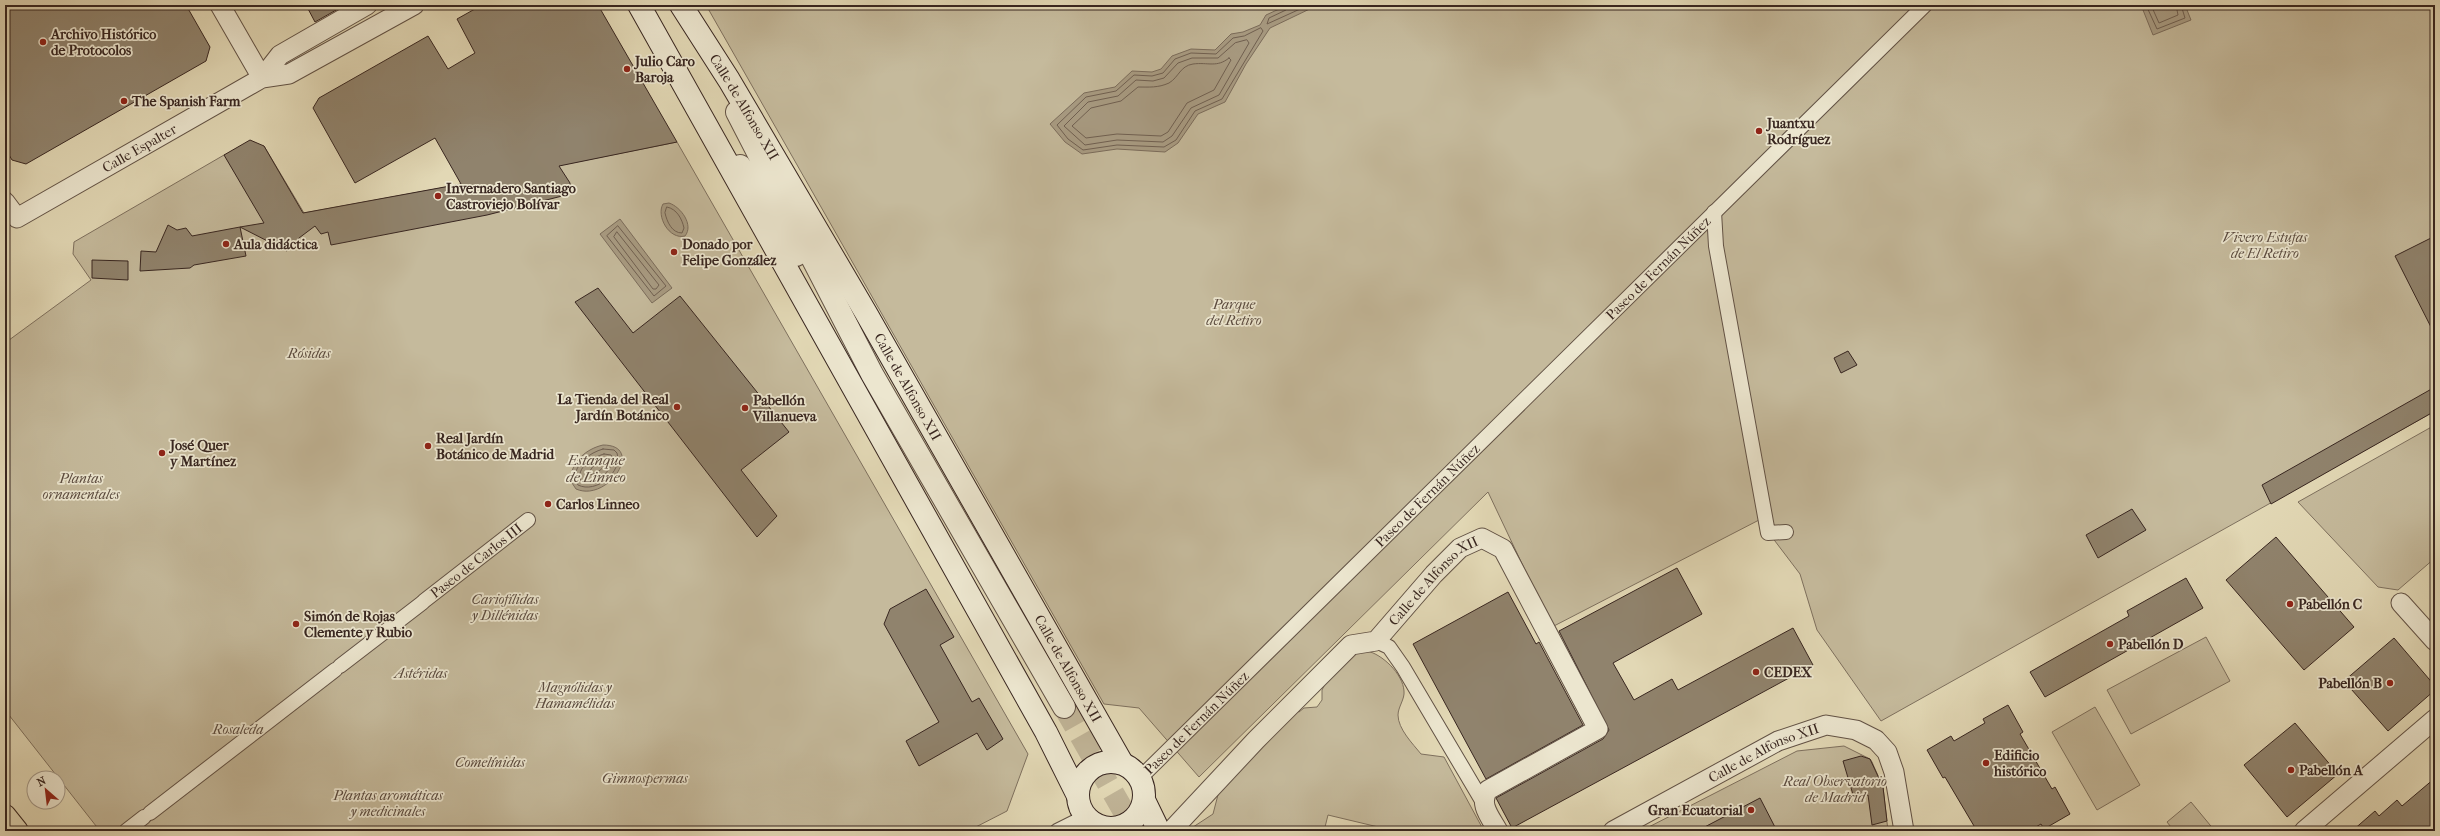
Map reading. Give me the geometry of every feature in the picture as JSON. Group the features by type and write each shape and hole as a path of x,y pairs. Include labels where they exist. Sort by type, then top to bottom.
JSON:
{"highway":[{"path":"5,816 17,831"}],"main road":[{"name":"Calle de Alfonso XII","path":"639,5 1046,732 1077,794 1078,805 1096,825"},
{"name":"Calle de Alfonso XII","path":"684,10 872,374"},
{"name":"Calle de Alfonso XII","path":"684,10 729,80 866,313 1122,764 1132,769 1140,778"},
{"name":"Calle de Alfonso XII","path":"657,36 872,374 1064,707"},
{"path":"1077,794 1083,776 1093,766 1107,761 1122,764"},
{"path":"1096,825 1112,828 1128,823 1138,813 1144,800 1144,789 1140,778"},
{"path":"1144,800 1160,831"}],"street":[{"path":"220,5 262,78"},
{"name":"Calle Espalter","path":"262,78 280,55 367,5"},
{"name":"Calle Espalter","path":"5,202 17,218 262,78 289,74 414,5"},
{"name":"Paseo de Fernán Núñez","path":"1140,778 1924,5"},
{"name":"Paseo de Fernán Núñez","path":"1714,212 1716,246 1768,532 1786,532"},
{"name":"Paseo de Carlos III","path":"126,831 528,520"},
{"name":"Calle de Alfonso XII","path":"1376,642 1434,574 1460,548 1482,538 1503,549 1598,730 1488,790 1484,796 1484,804"},
{"path":"2401,603 2435,641"},
{"path":"1171,831 1256,740 1351,645 1376,642 1389,647 1403,667 1484,804 1498,831"},
{"path":"2304,831 2435,719"},
{"name":"Calle de Alfonso XII","path":"1613,831 1778,741 1826,725 1856,730 1876,740 1887,752 1894,772 1904,831"},
{"path":"1057,831 1096,825"}],"green space":[{"name":"Parque del Retiro","path":"706,5 2435,5 2435,411 1881,721 1817,630 1800,574 1759,520 1552,627 1488,492 1199,777 1139,708 1104,704"},
{"name":"Real Jardín Botánico de Madrid","path":"677,142 1028,754 1007,811 968,831 100,831 66,788 66,770 52,770 5,710 5,343 91,280 73,254 74,242 224,155 264,146 304,213 496,178"},
{"path":"2435,425 2435,558 2398,590 2378,587 2298,502"},
{"path":"2206,637 2230,681 2131,734 2107,690"},
{"path":"1367,651 1385,660 1400,678 1403,685 1404,694 1398,715 1400,726 1406,736 1421,754 1444,757 1484,831 1395,831 1328,815 1324,831 1187,831 1213,814 1220,787 1295,710 1299,712 1304,708 1317,707 1322,700 1322,690 1329,676 1353,654"},
{"path":"2095,707 2140,785 2097,810 2052,732"},
{"name":"Real Observatorio de Madrid","path":"1844,746 1870,759 1872,762 1883,787 1888,831 1641,831 1797,751"},
{"path":"2191,802 2215,831 2174,831 2167,822"}],"water":[{"path":"1064,5 1124,5 1079,8"},
{"path":"1288,5 1318,5 1270,28 1246,64 1225,102 1198,114 1178,143 1165,152 1117,149 1082,154 1065,142 1050,124 1084,93 1115,87 1132,71 1152,72 1161,69 1172,56 1191,49 1215,50 1231,34 1243,32 1260,25 1266,15"},
{"path":"2141,5 2185,5 2191,20 2153,35"},
{"path":"669,203 678,208 685,217 688,227 685,236 674,234 665,226 661,215 661,209 663,204"},
{"path":"620,219 672,288 652,303 600,234"},
{"name":"Estanque de Linneo","path":"603,445 615,447 621,454 622,463 618,472 610,481 600,488 588,491 576,489 570,480 571,473 577,462 591,449"}],"building":[{"path":"5,5 186,5 210,47 206,61 26,164 12,160 5,148"},
{"path":"306,5 345,5 315,22"},
{"path":"482,5 598,5 677,142 559,166 570,183 570,194 487,215 331,245 328,232 321,234 315,226 299,238 287,251 240,227 264,223 224,155 250,140 264,146 303,213 461,184 435,138 355,183 313,108 319,98 428,36 448,69 475,53 457,19"},
{"path":"168,225 177,230 186,228 192,236 240,227 246,256 194,265 190,268 140,271 141,251 156,252"},
{"path":"2435,236 2435,335 2395,256"},
{"path":"92,260 128,261 128,280 92,278"},
{"name":"Pabellón Villanueva","path":"598,288 633,333 680,296 789,432 741,470 777,516 757,537 575,302"},
{"path":"1848,351 1857,365 1841,373 1834,358"},
{"path":"2435,387 2435,411 2271,504 2262,485"},
{"path":"2132,509 2146,530 2098,558 2086,535"},
{"name":"Pabellón C","path":"2276,537 2354,627 2304,670 2226,580"},
{"name":"CEDEX","path":"1677,568 1702,614 1613,663 1634,700 1672,679 1678,690 1793,628 1813,665 1512,828 1496,798 1603,739 1609,730 1559,631"},
{"name":"Pabellón D","path":"2186,578 2203,608 2045,697 2030,672 2129,616 2127,611"},
{"path":"926,589 954,637 940,645 972,702 979,698 1003,739 987,750 977,733 919,766 906,741 939,722 884,624 890,609"},
{"path":"1508,592 1536,644 1539,642 1583,725 1486,779 1413,644"},
{"name":"Pabellón B","path":"2394,638 2435,686 2435,690 2388,731 2344,681"},
{"name":"Edificio histórico","path":"2008,705 2023,732 2020,734 2052,789 2055,787 2070,814 2044,829 2041,824 2029,831 1977,831 1927,750 1951,736 1954,741 1985,723 1983,719"},
{"name":"Pabellón A","path":"2295,723 2338,774 2287,817 2244,765"},
{"path":"1861,756 1870,759 1883,787 1887,821 1872,825 1868,795 1854,798 1843,761"},
{"path":"2435,778 2435,831 2352,831 2375,811 2379,816 2397,800 2402,806"},
{"name":"Gran Ecuatorial","path":"1760,798 1777,831 1697,831"}],"tunnel":[{"path":"1064,707 1135,831"}],"place":[{"name":"Archivo Histórico de Protocolos","path":"43,42"},
{"name":"Julio Caro Baroja","path":"627,69"},
{"name":"The Spanish Farm","path":"124,101"},
{"name":"Juantxu Rodríguez","path":"1759,131"},
{"name":"Invernadero Santiago Castroviejo Bolívar","path":"438,196"},
{"name":"Aula didáctica","path":"226,244"},
{"name":"Donado por Felipe González","path":"674,252"},
{"name":"La Tienda del Real Jardín Botánico","path":"677,407"},
{"name":"Pabellón Villanueva","path":"745,408"},
{"name":"Real Jardín Botánico de Madrid","path":"428,446"},
{"name":"José Quer y Martínez","path":"162,453"},
{"name":"Carlos Linneo","path":"548,504"},
{"name":"Pabellón C","path":"2290,604"},
{"name":"Simón de Rojas Clemente y Rubio","path":"296,624"},
{"name":"Pabellón D","path":"2110,644"},
{"name":"CEDEX","path":"1756,672"},
{"name":"Pabellón B","path":"2390,683"},
{"name":"Edificio histórico","path":"1986,763"},
{"name":"Pabellón A","path":"2291,770"},
{"name":"Gran Ecuatorial","path":"1751,810"}],"park label":[{"name":"Vivero Estufas de El Retiro","path":"2265,246"},
{"name":"Rósidas","path":"309,353"},
{"name":"Plantas ornamentales","path":"81,486"},
{"name":"Cariofílidas y Dillénidas","path":"505,608"},
{"name":"Astéridas","path":"421,673"},
{"name":"Magnólidas y Hamamélidas","path":"575,696"},
{"name":"Rosaleda","path":"238,729"},
{"name":"Comelínidas","path":"490,762"},
{"name":"Gimnospermas","path":"645,778"},
{"name":"Plantas aromáticas y medicinales","path":"388,804"}]}
